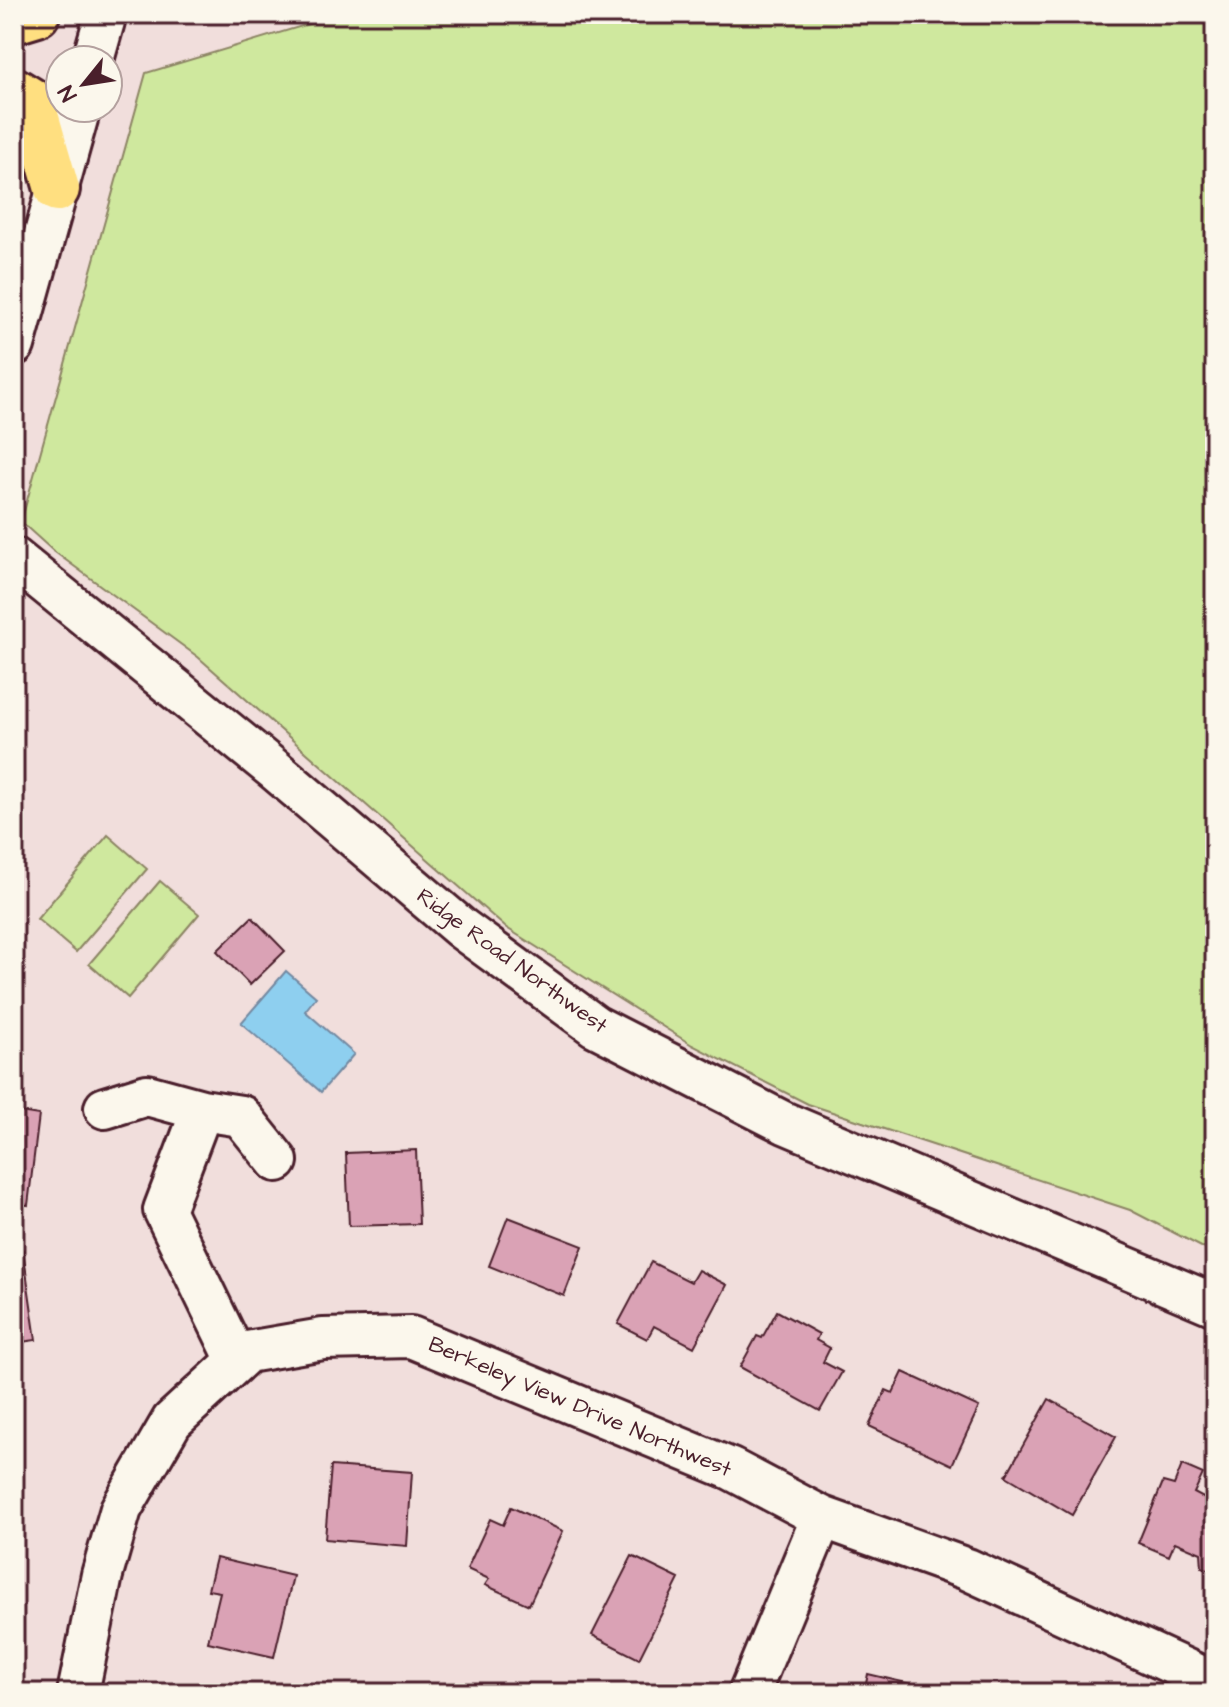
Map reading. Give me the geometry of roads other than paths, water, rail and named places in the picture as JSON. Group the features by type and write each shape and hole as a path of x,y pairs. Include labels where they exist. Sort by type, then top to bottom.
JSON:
{"highway":[{"path":"14,21 37,14"},
{"path":"14,90 32,101 57,189"}],"street":[{"path":"98,44 106,14"},
{"path":"14,345 75,124"},
{"name":"Ridge Road Northwest","path":"14,558 275,770 461,928 595,1026 785,1123 1215,1305"},
{"path":"105,1108 147,1095 202,1110 241,1116 277,1161"},
{"path":"202,1110 164,1210 237,1360"},
{"name":"Berkeley View Drive Northwest","path":"78,1693 102,1575 121,1509 172,1421 247,1352 323,1339 411,1337 731,1469 822,1517 967,1569 1215,1683"},
{"path":"749,1693 822,1517"}],"water":[{"path":"286,971 316,997 305,1011 354,1054 321,1092 241,1023"}]}
